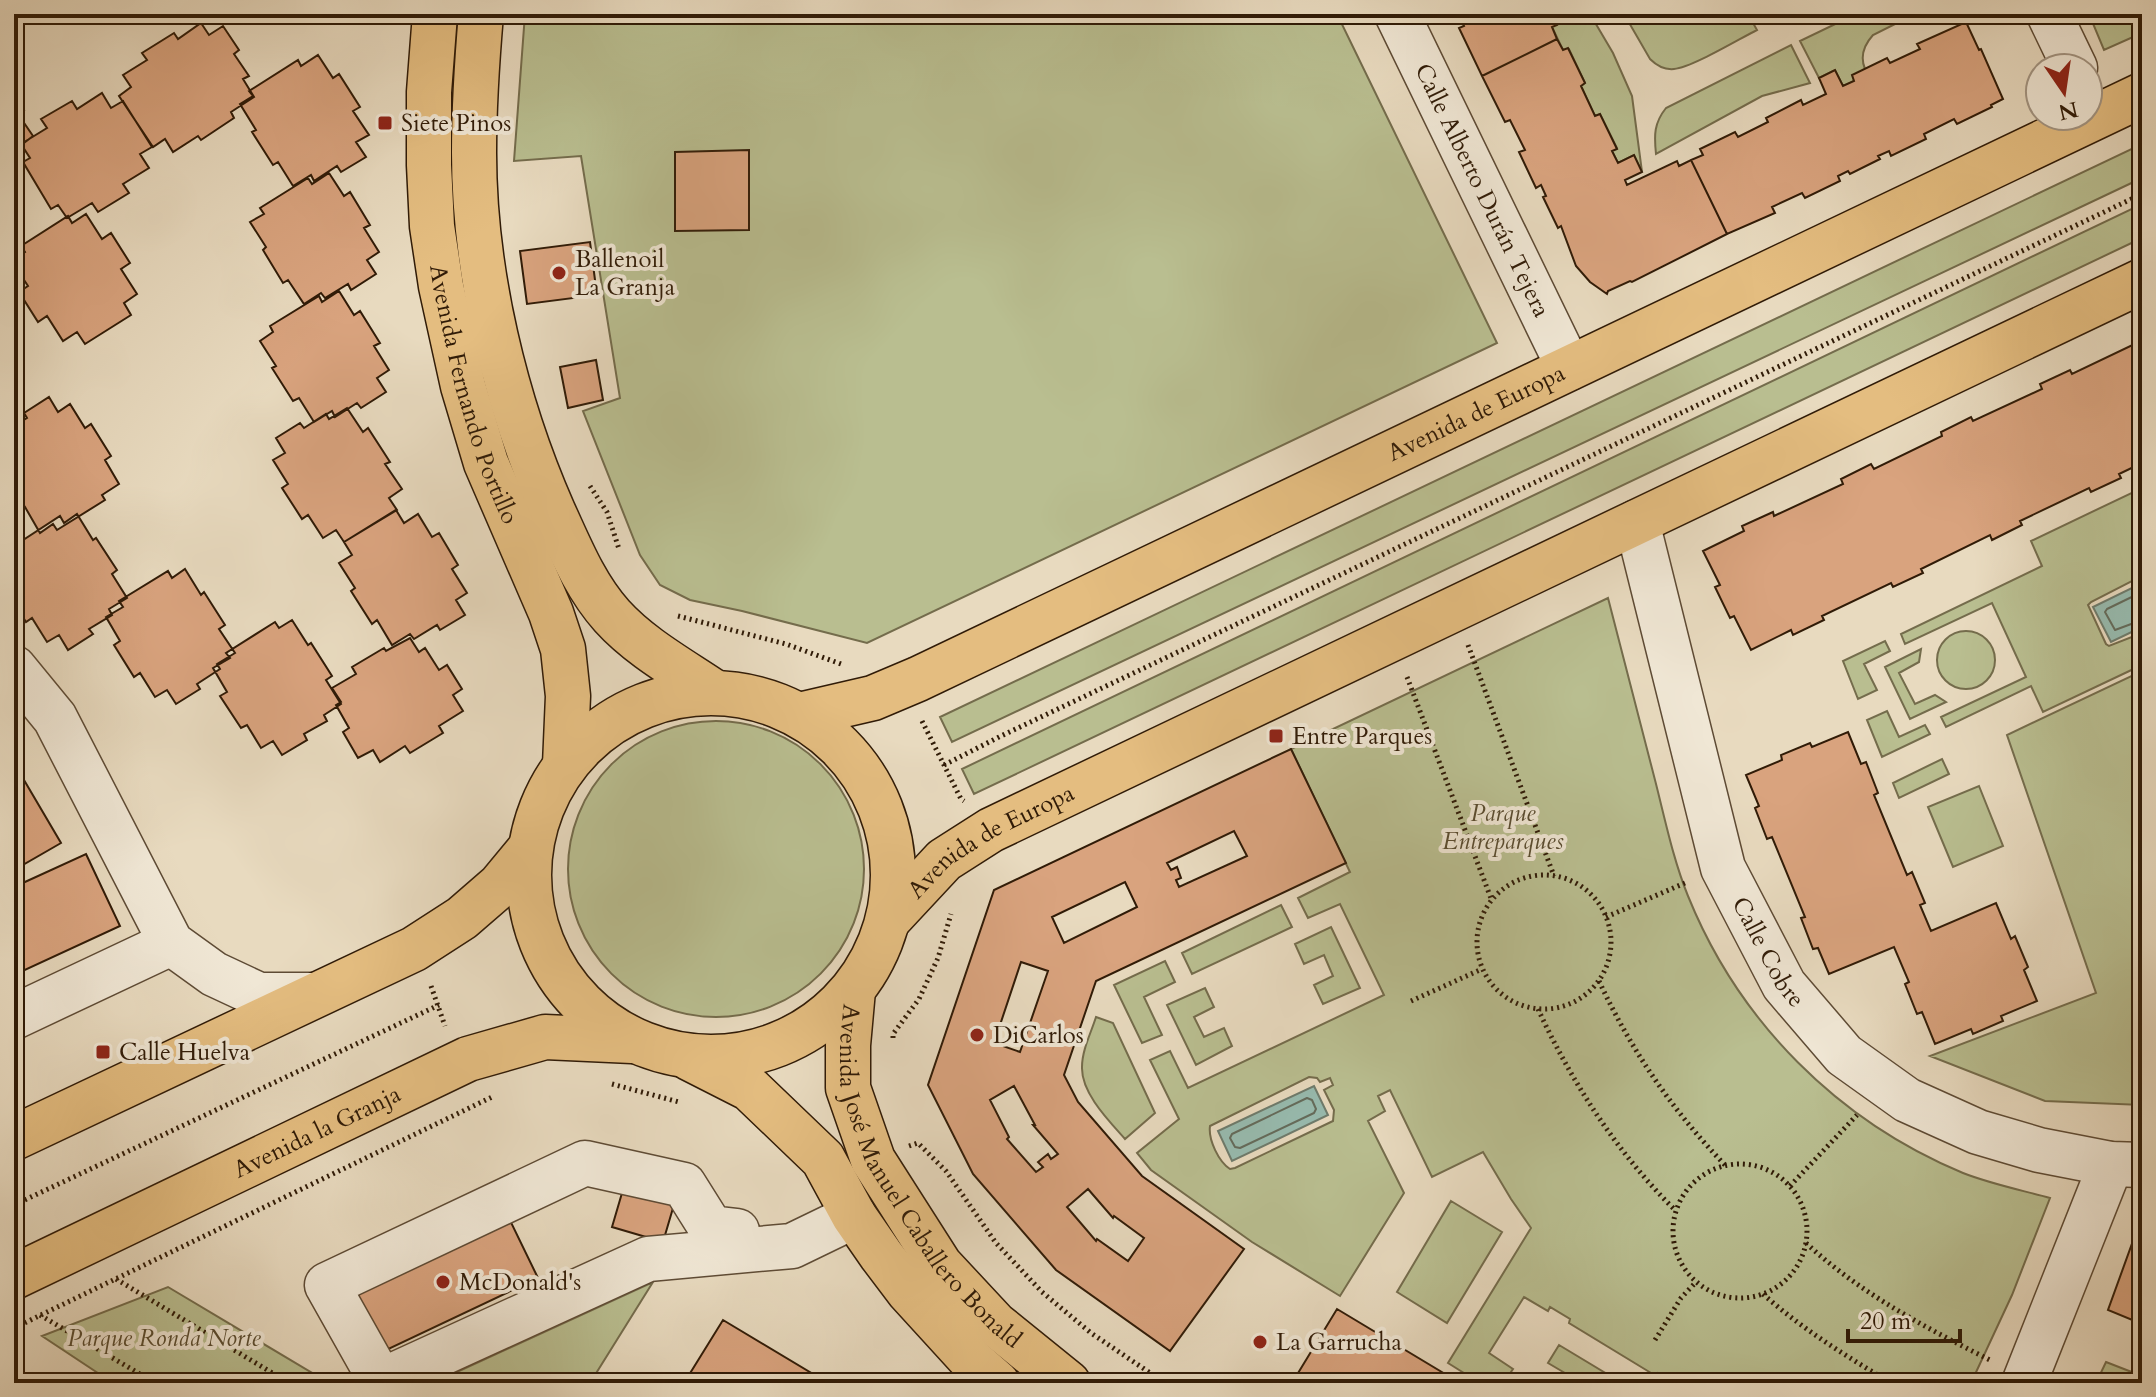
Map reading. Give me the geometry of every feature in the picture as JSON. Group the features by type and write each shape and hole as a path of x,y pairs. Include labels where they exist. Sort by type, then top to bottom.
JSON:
{"main road":[{"name":"Avenida Fernando Portillo","path":"435,14 429,92 429,165 432,226 441,286 450,336 486,463 551,613 563,649 568,696 565,765"},
{"name":"Avenida Fernando Portillo","path":"481,14 474,155 477,218 485,281 502,360 520,423 547,497 594,593 613,617 637,638 714,692"},
{"name":"Avenida de Europa","path":"2104,104 2142,95"},
{"name":"Avenida de Europa","path":"804,714 873,698 918,679 1569,368 2041,132"},
{"name":"Avenida de Europa","path":"889,919 944,860 991,830 2142,281"},
{"name":"Avenida de Europa","path":"714,692 748,696 804,714 841,745 865,775 882,808 892,844 895,882 889,919 875,956 853,990 819,1023 777,1045 731,1057 683,1056 634,1041 595,1017 563,982 540,942 529,897 529,850 542,805 565,765 595,734 631,711 671,696 714,692"},
{"path":"14,1138 414,949 471,910 500,885 529,850"},
{"name":"Avenida José Manuel Caballero Bonald","path":"853,990 848,1088 873,1160 940,1265 995,1324 1068,1383"},
{"name":"Avenida la Granja","path":"14,1277 468,1059 545,1037 634,1041"},
{"name":"Avenida José Manuel Caballero Bonald","path":"683,1056 750,1089 823,1159 854,1216 909,1292 972,1361 997,1383"}],"street":[{"name":"Calle Alberto Durán Tejera","path":"1397,14 1569,368"},
{"path":"2049,14 2067,52"},
{"name":"Calle Cobre","path":"1637,522 1723,868 1784,985 1844,1055 1907,1100 1978,1132 2039,1150 2126,1164"},
{"path":"14,668 55,718 171,943 214,974 259,995 314,995"},
{"path":"14,1017 171,943"},
{"path":"687,1256 697,1231 719,1222 684,1185 585,1163 327,1285 381,1381 648,1259 687,1256 792,1246 854,1216"},
{"path":"2025,1380 2126,1164"}],"path":[{"path":"944,765 2142,194"},
{"path":"1455,609 1554,876"},
{"path":"1393,639 1492,901"},
{"path":"1606,917 1723,868"},
{"path":"1554,876 1566,878 1586,889 1602,907 1610,928 1611,951 1604,973 1590,992 1570,1005 1549,1010 1528,1008 1508,1000 1492,986 1482,969 1477,947 1478,926 1487,906 1501,890 1520,879 1554,876"},
{"path":"414,949 439,1005 457,1065"},
{"path":"1411,1001 1482,969"},
{"path":"1599,981 1639,1056 1671,1104 1726,1166"},
{"path":"14,1205 439,1005"},
{"path":"1538,1009 1575,1080 1605,1125 1639,1171 1676,1211"},
{"path":"1789,1186 1886,1085"},
{"path":"1738,1163 1761,1167 1782,1178 1789,1186 1797,1195 1806,1217 1806,1243 1800,1262 1786,1281 1763,1294 1745,1298 1724,1296 1704,1288 1688,1275 1677,1256 1672,1235 1682,1195 1697,1179 1715,1168 1738,1163"},
{"path":"1806,1243 1837,1269 1899,1312 2025,1380"},
{"path":"115,1279 289,1383"},
{"path":"1655,1340 1681,1298 1696,1282"},
{"path":"1763,1294 1781,1311 1839,1352 1891,1383"},
{"path":"40,1315 155,1383"}],"green space":[{"path":"525,14 1337,14 1497,343 867,643 690,600 660,585 640,555 583,411 620,398 581,156 514,161"},
{"path":"1552,14 1590,14 1613,53 1632,96 1642,172 1634,155 1618,163 1612,151 1617,148 1600,114 1595,116 1581,86 1585,83 1569,49 1563,50 1552,27"},
{"path":"1624,14 1748,14 1757,30 1692,64 1667,69 1650,59"},
{"path":"1856,14 1915,14 1873,35 1864,51 1865,69 1854,81 1843,86 1835,70 1819,78 1800,41"},
{"path":"2089,14 2142,14 2142,33 2104,50"},
{"path":"1791,45 1810,83 1762,96 1656,154 1656,130 1666,108"},
{"path":"2142,144 2142,178 952,742 940,717"},
{"path":"2142,204 2142,238 974,794 962,769"},
{"path":"2142,488 2142,576 2088,605 2109,646 2142,633 2142,665 2043,712 2031,686 1946,727 1941,717 2026,677 1992,603 1905,644 1901,634 2042,566 2031,541"},
{"name":"Parque Entreparques","path":"1608,598 1670,839 1688,896 1709,942 1764,1025 1835,1096 1874,1126 1963,1173 2050,1198 2012,1295 1971,1383 1676,1383 1658,1373 1656,1376 1569,1323 1570,1319 1550,1307 1548,1311 1524,1297 1489,1353 1528,1383 1480,1383 1448,1363 1531,1228 1483,1152 1432,1177 1390,1090 1378,1096 1385,1111 1368,1121 1404,1193 1340,1296 1252,1242 1151,1170 1137,1153 1179,1119 1150,1060 1170,1051 1188,1088 1384,995 1340,904 1308,918 1298,898 1350,872 1291,749","holes":["1309,1077 1317,1078 1320,1082 1330,1078 1333,1085 1324,1090 1334,1110 1333,1121 1235,1168 1226,1166 1213,1144 1210,1126"]},
{"path":"1966,631 1987,639 1995,660 1987,681 1966,689 1945,681 1937,660 1945,639"},
{"path":"1885,641 1890,651 1864,664 1877,690 1858,699 1843,661"},
{"path":"1921,649 1919,662 1899,673 1915,704 1935,695 1946,702 1910,719 1885,667"},
{"path":"2142,671 2142,1105 2045,1101 1930,1056 2096,993 2007,735"},
{"path":"1887,711 1899,737 1925,725 1930,734 1882,757 1867,720"},
{"path":"716,721 745,724 786,739 810,755 830,775 852,812 861,840 864,869 861,898 846,939 830,963 810,983 773,1005 745,1014 716,1017 687,1014 646,999 622,983 602,963 580,926 571,898 568,869 571,840 586,799 602,775 622,755 659,733 687,724"},
{"path":"1942,759 1949,774 1899,798 1893,783"},
{"path":"1979,786 2003,846 1953,867 1928,807"},
{"path":"1281,905 1292,927 1192,974 1182,953"},
{"path":"1331,927 1360,988 1323,1004 1314,985 1333,976 1324,955 1304,964 1295,944"},
{"path":"1165,961 1175,982 1144,997 1162,1035 1142,1043 1114,985"},
{"path":"1205,988 1214,1007 1194,1017 1204,1037 1224,1028 1232,1046 1196,1065 1167,1005"},
{"path":"1096,1017 1113,1023 1155,1113 1125,1139 1097,1106 1083,1077 1083,1054"},
{"path":"1451,1201 1502,1232 1447,1323 1397,1292"},
{"path":"653,1282 590,1383 458,1383 446,1377"},
{"name":"Parque Ronda Norte","path":"168,1287 329,1383 113,1383 42,1336"},
{"path":"1559,1345 1622,1383 1582,1383 1548,1363"},
{"path":"2106,1362 2142,1376 2142,1383 2096,1383"}],"water":[{"path":"2142,583 2142,627 2111,642 2093,607"},
{"path":"1314,1086 1328,1115 1232,1161 1218,1131"}],"building":[{"path":"1459,14 1552,14 1557,25 1552,27 1557,39 1482,76 1459,28 1464,26"},
{"path":"1966,22 2003,99 1957,124 1954,119 1924,134 1926,139 1891,156 1889,151 1850,174 1848,171 1838,176 1840,181 1805,198 1802,193 1772,207 1775,213 1727,234 1691,160 1703,155 1700,149 1735,132 1738,137 1801,100 1803,105 1826,94 1819,78 1835,70 1843,86 1854,81 1852,75 1887,58 1890,63 1920,49 1917,44"},
{"path":"201,23 209,35 223,26 239,50 234,54 249,76 243,79 254,97 231,112 234,118 201,140 198,136 173,152 165,139 153,147 119,96 131,87 123,75 147,60 142,53 174,33 178,39"},
{"path":"1557,39 1563,50 1568,48 1585,83 1581,86 1595,116 1600,114 1617,149 1612,151 1618,163 1634,155 1642,172 1625,180 1627,185 1677,161 1679,166 1691,160 1727,234 1607,294 1590,282 1576,266 1561,226 1558,228 1543,197 1546,196 1541,185 1536,188 1519,152 1525,150 1510,120 1505,122 1482,76"},
{"path":"318,55 333,78 339,74 360,107 353,111 369,135 356,142 366,157 341,172 337,166 314,181 311,175 293,186 278,162 273,165 252,132 256,130 240,104 253,96 249,91 298,60 301,66"},
{"path":"102,93 111,108 123,101 152,147 140,154 149,168 123,184 129,193 98,212 92,203 67,218 58,205 51,209 23,162 30,158 21,144 47,128 41,119 72,101 77,109"},
{"path":"14,95 24,110 18,114 33,136 14,155"},
{"path":"749,150 749,230 675,231 675,152"},
{"path":"329,173 344,196 350,192 370,225 364,228 379,252 367,260 376,274 351,290 348,284 325,298 321,293 304,304 288,280 283,283 250,222 264,214 260,208 308,178 312,184"},
{"path":"86,214 102,239 111,233 130,263 121,269 137,294 124,303 131,315 85,344 77,332 63,341 47,316 38,322 19,292 28,286 14,260 25,252 21,246 68,216 72,223"},
{"name":"Ballenoil La Granja","path":"590,242 597,295 527,304 520,251"},
{"path":"339,291 354,315 360,311 380,343 374,346 389,370 377,378 386,392 361,408 357,403 335,417 332,411 314,422 299,398 293,401 272,368 276,366 260,341 273,332 270,326 319,296 322,302"},
{"path":"2142,335 2142,463 2119,474 2121,478 2091,492 2089,488 2020,521 2022,525 1992,540 1990,535 1921,569 1923,573 1893,587 1891,583 1822,616 1824,620 1793,635 1791,630 1751,650 1734,616 1730,618 1715,587 1720,585 1703,551 1744,531 1742,526 1773,512 1774,516 1843,484 1841,479 1871,464 1874,469 1942,436 1941,432 1971,417 1973,421 2042,389 2040,384 2070,370 2072,374 2141,341 2139,337"},
{"path":"596,360 603,400 568,408 560,367"},
{"path":"49,397 58,412 70,404 85,428 91,424 111,456 105,460 119,484 102,495 105,500 57,530 53,524 40,533 25,507 21,510 14,499 14,426 27,418 24,413"},
{"path":"347,408 363,432 368,428 390,462 385,464 402,489 389,498 397,510 344,542 336,530 323,538 308,515 302,519 282,488 288,484 273,460 285,453 276,438 300,423 304,428 326,414 329,419"},
{"path":"396,510 404,523 418,514 432,537 439,533 458,565 452,569 467,593 456,600 465,615 440,630 437,625 414,639 410,634 392,645 377,620 372,624 351,591 355,588 339,563 352,555 344,542"},
{"path":"77,514 117,570 112,574 127,598 109,609 112,615 89,629 93,634 68,650 59,635 47,642 32,618 26,622 14,603 14,546 60,516 64,523"},
{"path":"185,569 225,625 219,629 235,653 217,664 220,669 197,684 200,689 176,704 167,690 155,697 140,673 134,677 114,645 120,641 106,617 123,607 119,601 168,571 172,578"},
{"path":"292,620 332,676 326,680 341,704 324,715 327,721 304,734 307,740 282,755 273,741 261,748 247,725 241,728 220,696 227,692 213,668 230,658 226,653 275,622 279,628"},
{"path":"410,638 419,652 425,648 439,670 447,665 462,689 453,695 463,711 439,726 443,733 410,753 405,746 380,762 373,750 358,758 343,732 349,728 336,705 341,702 332,688 356,674 352,667 384,648 386,651"},
{"path":"1848,732 1861,764 1866,762 1878,793 1874,795 1907,875 1912,872 1925,903 1920,905 1931,931 1996,903 2011,939 2015,936 2028,967 2024,970 2037,1001 2001,1016 2003,1021 1973,1034 1971,1029 1935,1044 1922,1012 1917,1014 1905,984 1909,982 1894,947 1829,974 1818,948 1813,949 1801,918 1805,917 1772,837 1767,839 1755,808 1759,806 1746,775 1782,760 1781,755 1810,743 1812,747"},
{"path":"1291,749 1346,863 1096,981 1064,1075 1078,1102 1142,1176 1244,1249 1170,1351 1056,1270 973,1174 928,1085 994,890","holes":["1234,831 1247,856 1179,887 1176,880 1181,878 1177,867 1171,870 1167,863","1125,882 1137,907 1064,943 1052,917","1021,962 1048,971 1020,1052 994,1043","1014,1086 1033,1125 1058,1154 1051,1159 1048,1154 1038,1162 1043,1167 1036,1172 1007,1139 1009,1137 990,1100","1088,1189 1113,1218 1144,1238 1128,1261 1096,1241 1067,1207"]},
{"path":"14,763 61,843 14,870"},
{"path":"86,854 120,926 14,975 14,887"},
{"path":"627,1176 678,1191 663,1242 612,1227"},
{"name":"McDonald's","path":"505,1210 538,1278 380,1353 348,1286"},
{"path":"2138,1227 2142,1227 2142,1324 2108,1310"},
{"path":"1337,1309 1460,1383 1292,1383"},
{"path":"723,1320 828,1383 684,1383"}],"place":[{"name":"Siete Pinos","path":"385,123"},
{"name":"Ballenoil La Granja","path":"559,273"},
{"name":"Entre Parques","path":"1276,736"},
{"name":"DiCarlos","path":"977,1035"},
{"name":"Calle Huelva","path":"103,1052"},
{"name":"McDonald's","path":"443,1282"},
{"name":"La Garrucha","path":"1260,1342"}]}
